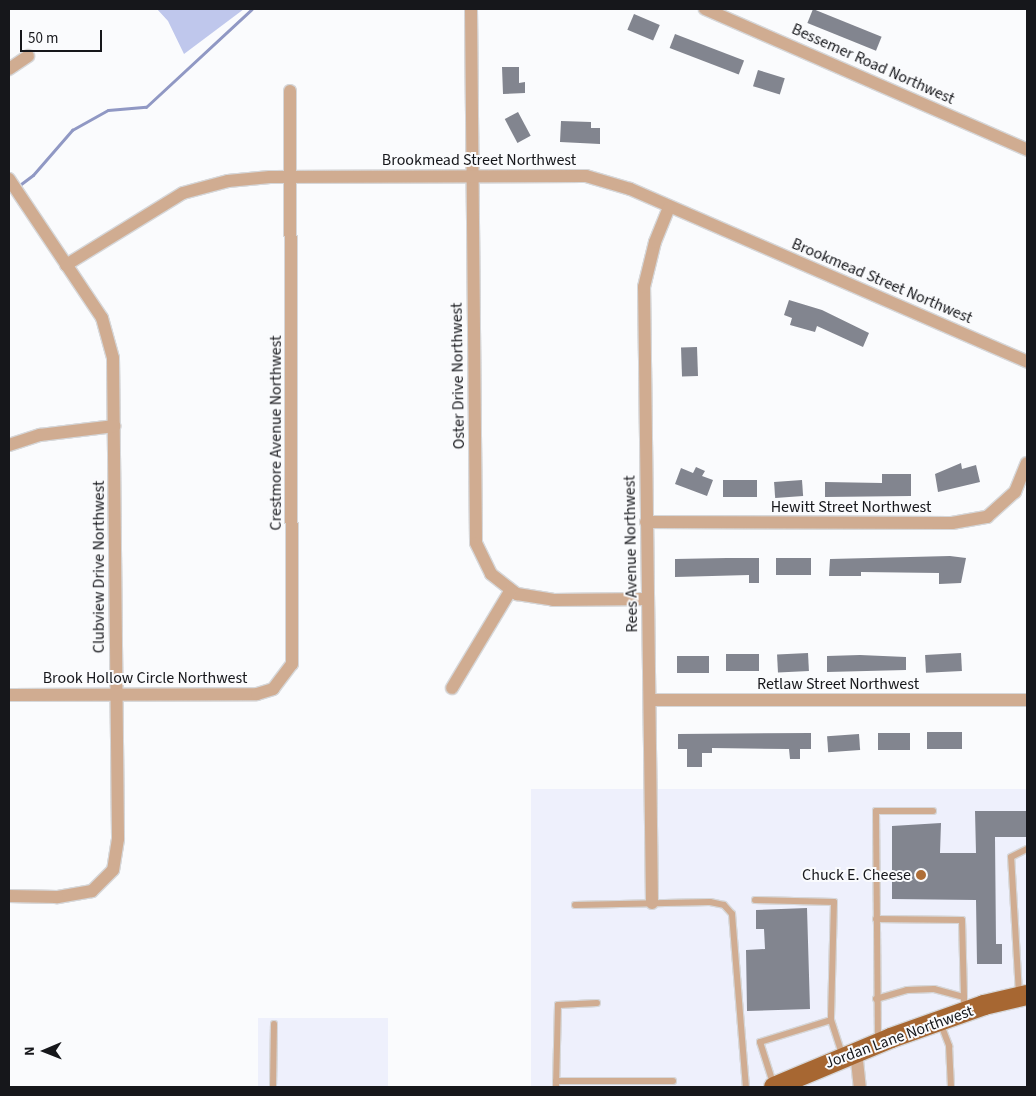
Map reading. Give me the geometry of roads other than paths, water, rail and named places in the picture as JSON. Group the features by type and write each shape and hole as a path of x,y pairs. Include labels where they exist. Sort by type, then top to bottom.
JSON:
{"main road":[{"name":"Jordan Lane Northwest","path":"774,1087 850,1054 940,1021 965,1004 1023,996"}],"street":[{"name":"Oster Drive Northwest","path":"471,9 471,176 476,543 490,574 511,590 530,598 553,600 648,599"},
{"name":"Bessemer Road Northwest","path":"705,9 1027,150"},
{"path":"9,69 28,56"},
{"name":"Crestmore Avenue Northwest","path":"278,684 292,664 294,642 290,91"},
{"name":"Brookmead Street Northwest","path":"66,265 183,193 228,180 290,177 586,176 630,189 669,208 1027,362"},
{"name":"Clubview Drive Northwest","path":"9,896 77,896 92,891 113,870 118,839 113,358 102,318 10,181"},
{"name":"Rees Avenue Northwest","path":"652,903 644,287 654,242 669,208"},
{"path":"9,445 40,435 114,426"},
{"name":"Hewitt Street Northwest","path":"646,522 952,523 987,516 1015,492 1027,463"},
{"path":"452,688 511,590"},
{"name":"Brook Hollow Circle Northwest","path":"9,695 257,694 278,684"},
{"name":"Retlaw Street Northwest","path":"650,700 1027,700"},
{"path":"850,1054 860,1087"}],"lane":[{"path":"878,1043 876,999 876,811 932,811"},
{"path":"1023,996 1011,856 1027,849"},
{"path":"755,900 834,902 831,1020 850,1054"},
{"path":"575,905 710,902 724,905 732,914 746,1087"},
{"path":"876,919 962,920 965,1004 934,989 907,990 876,999"},
{"path":"597,1002 558,1005 556,1084 622,1085 673,1080"},
{"path":"774,1087 760,1042 831,1020"},
{"path":"940,1021 949,1046 951,1087"},
{"path":"273,1087 274,1024"}],"waterway":[{"path":"17,187 33,175 72,130 108,110 146,107 252,9"}],"place":[{"name":"Chuck E. Cheese","path":"921,875"}]}
